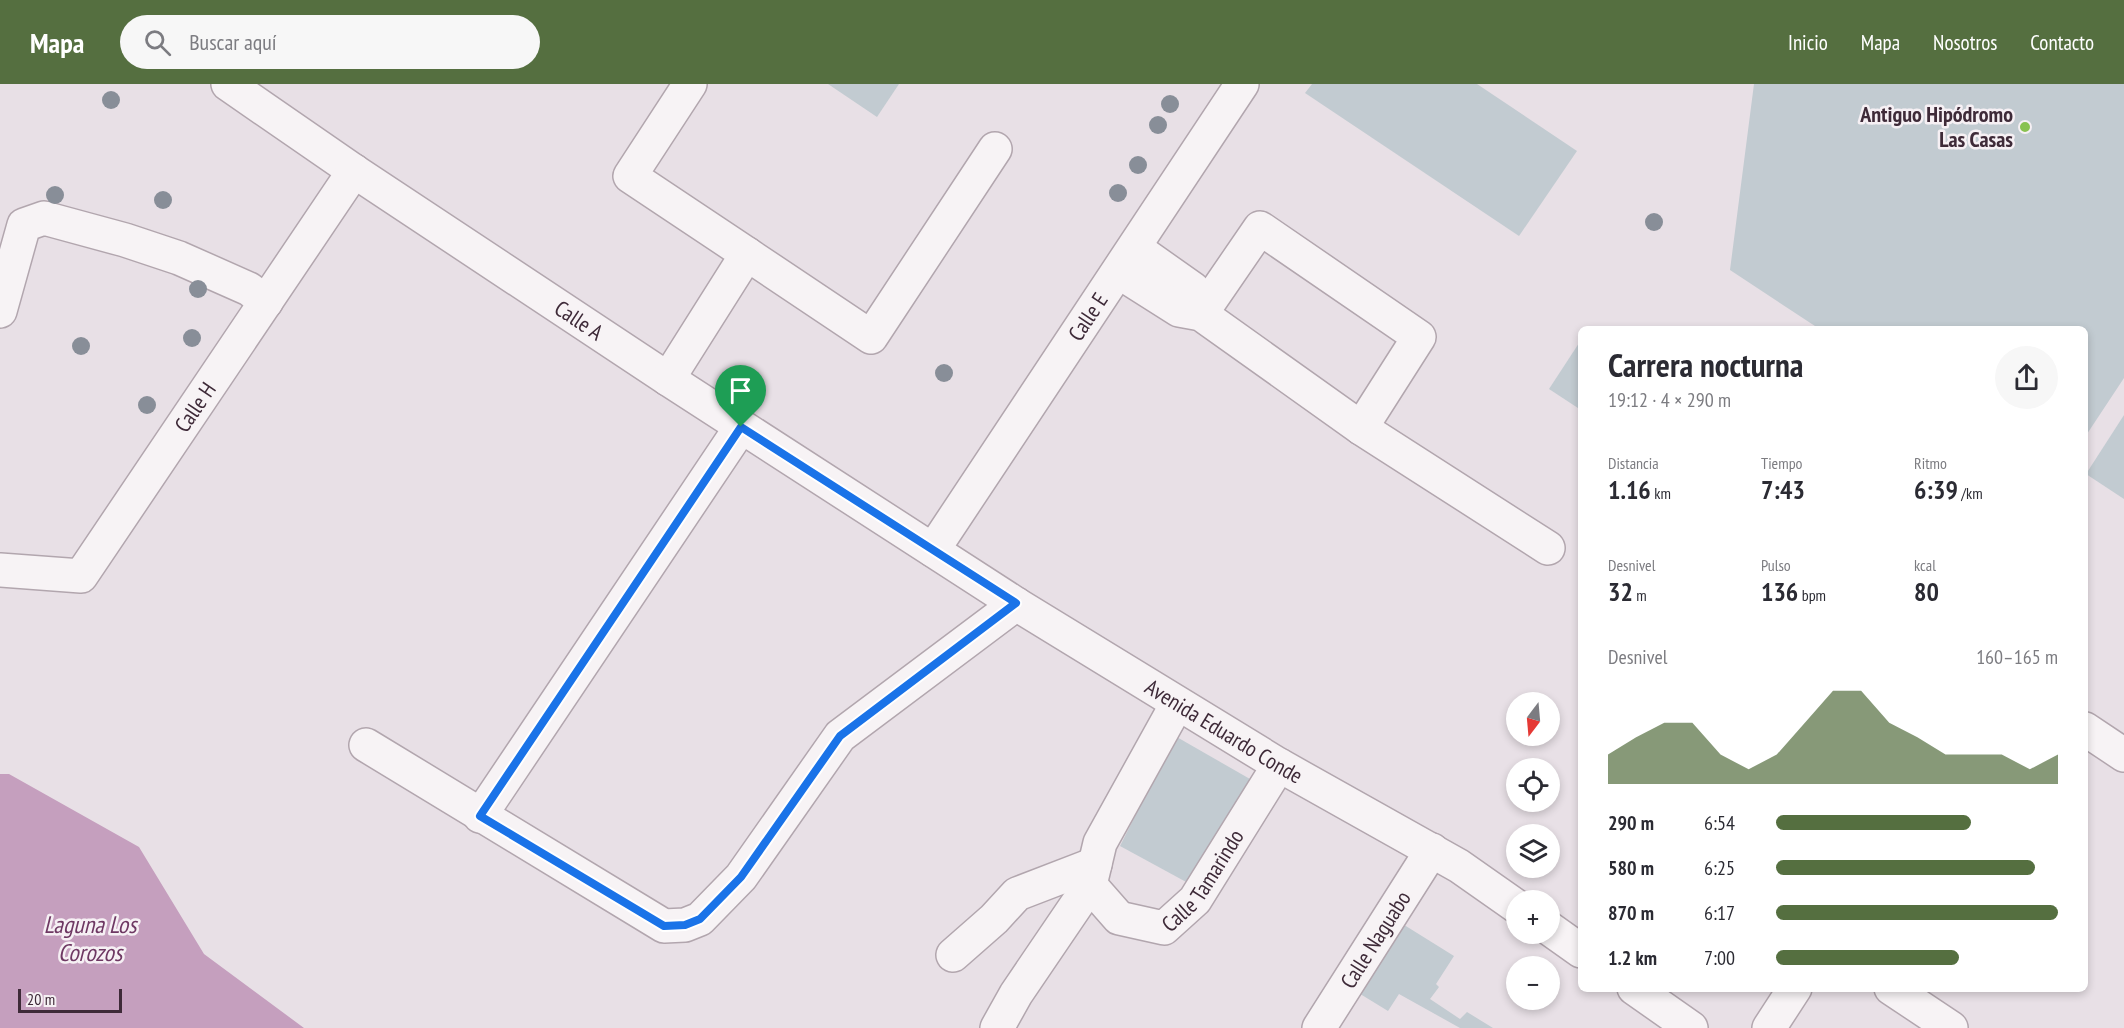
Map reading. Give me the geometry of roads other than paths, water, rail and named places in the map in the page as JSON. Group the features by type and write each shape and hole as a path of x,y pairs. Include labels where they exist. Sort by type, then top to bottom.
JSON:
{"street":[{"name":"Calle A","path":"228,84 354,171 668,379 933,550"},
{"path":"690,84 630,176 871,337 995,149"},
{"name":"Calle E","path":"933,550 1242,84"},
{"name":"Calle H","path":"0,570 81,576 354,171"},
{"path":"0,311 24,225 44,218 125,240 178,258 249,289 266,302"},
{"path":"1201,314 1260,228 1419,337 1361,428"},
{"path":"668,379 747,254"},
{"path":"1127,260 1179,310 1201,314 1361,428 1548,548"},
{"path":"480,816 741,427"},
{"name":"Avenida Eduardo Conde","path":"933,550 1177,704 1459,866 1506,899"},
{"path":"366,745 664,926 685,925 700,919 741,877 840,736 1016,603"},
{"path":"997,1028 1016,994 1093,874 1100,843 1177,704"},
{"path":"2088,731 2124,755"},
{"name":"Calle Tamarindo","path":"1093,874 1119,918 1164,928 1195,900 1280,765"},
{"name":"Calle Naguabo","path":"1319,1028 1432,850"},
{"path":"953,955 994,919 1017,894 1093,874"},
{"path":"1560,936 1578,949"},
{"path":"1641,992 1691,1028"},
{"path":"1769,1028 1792,992"},
{"path":"1897,992 1951,1028"}],"water":[{"name":"Laguna Los Corozos","path":"0,774 9,774 139,847 204,954 304,1028 0,1028"}],"place":[{"name":"Antiguo Hipódromo Las Casas","path":"2025,127"}]}
